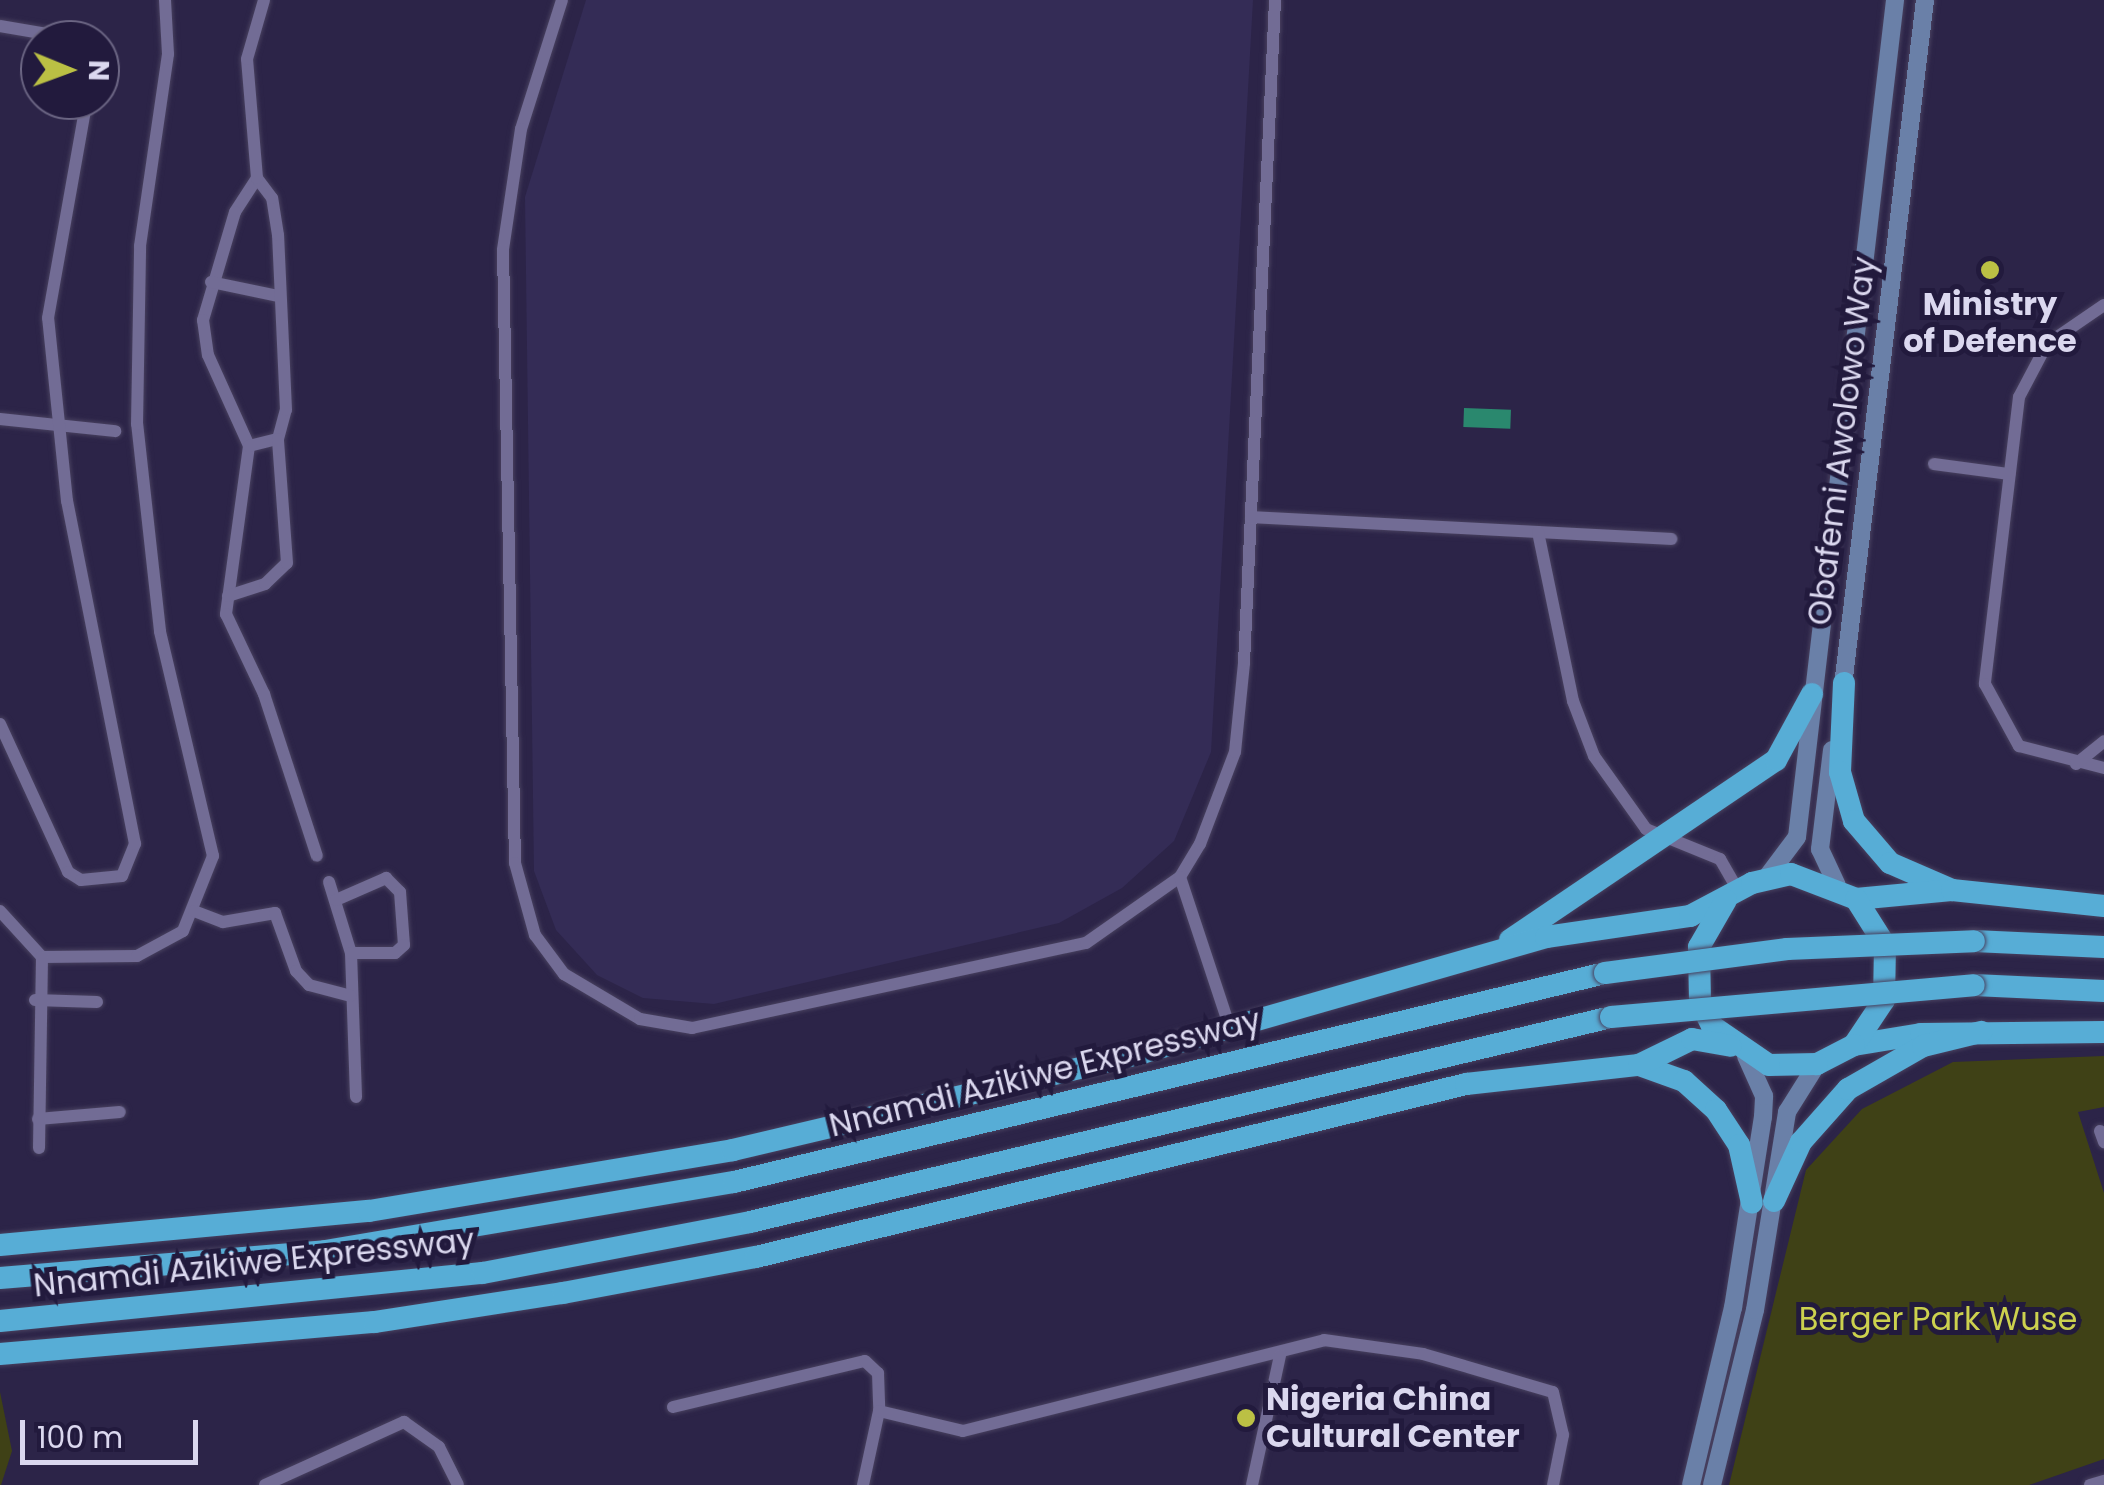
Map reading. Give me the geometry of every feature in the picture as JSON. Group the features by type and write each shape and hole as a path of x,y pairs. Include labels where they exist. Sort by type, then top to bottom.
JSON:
{"highway":[{"path":"1844,683 1840,772 1854,821 1890,863 1952,890"},
{"path":"1470,959 1662,839 1776,760 1812,694"},
{"path":"2104,906 1952,890 1847,892 1767,877 1732,895 1709,921 1696,974 1706,1014 1738,1051 1818,1064 1854,1045 1981,1032 2104,1032"},
{"path":"1847,892 1874,920 1888,972 1884,1000 1854,1045"},
{"name":"Nnamdi Azikiwe Expressway","path":"0,1245 207,1232 733,1150 1142,1054 1470,959 1593,928 1690,916 1732,895"},
{"name":"Nnamdi Azikiwe Expressway","path":"0,1278 326,1251 734,1182 976,1126 1372,1022 1604,973 1787,949 1974,941 2104,946"},
{"name":"Nnamdi Azikiwe Expressway","path":"0,1321 74,1318 482,1273 946,1177 1610,1017 1974,985 2104,990"},
{"path":"1763,1202 1800,1142 1848,1089 1923,1046 1981,1032"},
{"name":"Nnamdi Azikiwe Expressway","path":"0,1354 375,1322 563,1293 756,1257 1466,1084 1639,1065 1692,1039 1738,1051"},
{"path":"976,1126 1142,1054"},
{"path":"1639,1065 1684,1081 1716,1110 1738,1145 1763,1202"},
{"path":"946,1177 1136,1163"},
{"path":"207,1232 326,1251"},
{"path":"0,1340 74,1318"}],"main road":[{"name":"Obafemi Awolowo Way","path":"1847,892 1820,850 1844,683 1925,0"},
{"path":"1920,34 1935,0"},
{"name":"Obafemi Awolowo Way","path":"1767,877 1797,838 1892,6"},
{"path":"1712,1485 1763,1202 1764,1096 1738,1051"},
{"path":"1691,1485 1786,1112 1818,1064"}],"street":[{"path":"0,911 42,957 137,956 183,931 214,856 210,823 160,631 137,424 140,246 168,54 165,0"},
{"path":"264,0 247,42 257,178 211,282 208,355 249,446 228,596 230,626 264,694 318,856"},
{"path":"562,0 521,130 502,250 516,863 535,935 595,1000 640,1019 727,1026 1086,944 1180,877 1235,752 1251,517 1275,0"},
{"path":"0,724 68,872 81,880 122,876 134,844 60,425 48,318 83,120"},
{"path":"228,596 265,584 287,563 278,439 286,410 272,198 257,178"},
{"path":"211,282 278,296"},
{"path":"2104,305 2067,323 2027,375 2009,474 1985,684 2020,746 2076,764 2104,768"},
{"path":"0,419 115,430"},
{"path":"249,446 278,439"},
{"path":"1934,464 2009,474"},
{"path":"1251,517 1671,538"},
{"path":"1538,532 1584,735 1637,820 1662,839 1720,859 1732,895"},
{"path":"2076,764 2104,741"},
{"path":"1180,877 1230,1028"},
{"path":"336,900 386,878 400,892 404,945 395,954 351,952"},
{"path":"329,882 351,952 356,1097"},
{"path":"194,911 224,922 282,916 296,971 310,985 351,996"},
{"path":"39,1148 35,1000 42,957"},
{"path":"35,1000 97,1002"},
{"path":"38,1119 120,1112"},
{"path":"879,1412 963,1431 1280,1355 1324,1340 1423,1354 1553,1392 1563,1435 1553,1485"},
{"path":"1252,1485 1280,1355"},
{"path":"673,1407 865,1360 878,1374 879,1412 863,1485"},
{"path":"265,1485 404,1422 439,1448 458,1485"},
{"path":"2090,1485 2104,1480"}],"shaded area":[{"path":"586,0 1253,0 1211,752 1174,841 1122,888 1059,923 714,1004 643,998 597,975 556,930 534,871 525,197"},
{"path":"1464,408 1511,410 1510,429 1463,427"}],"green space":[{"name":"Berger Park Wuse","path":"2104,1056 2104,1107 2078,1112 2104,1193 2104,1459 2029,1485 1729,1485 1806,1170 1862,1109 1953,1062"},
{"path":"0,1392 12,1451 1,1485 0,1485"}],"place":[{"name":"Ministry of Defence","path":"1990,270"},
{"name":"Nigeria China Cultural Center","path":"1246,1418"}]}
